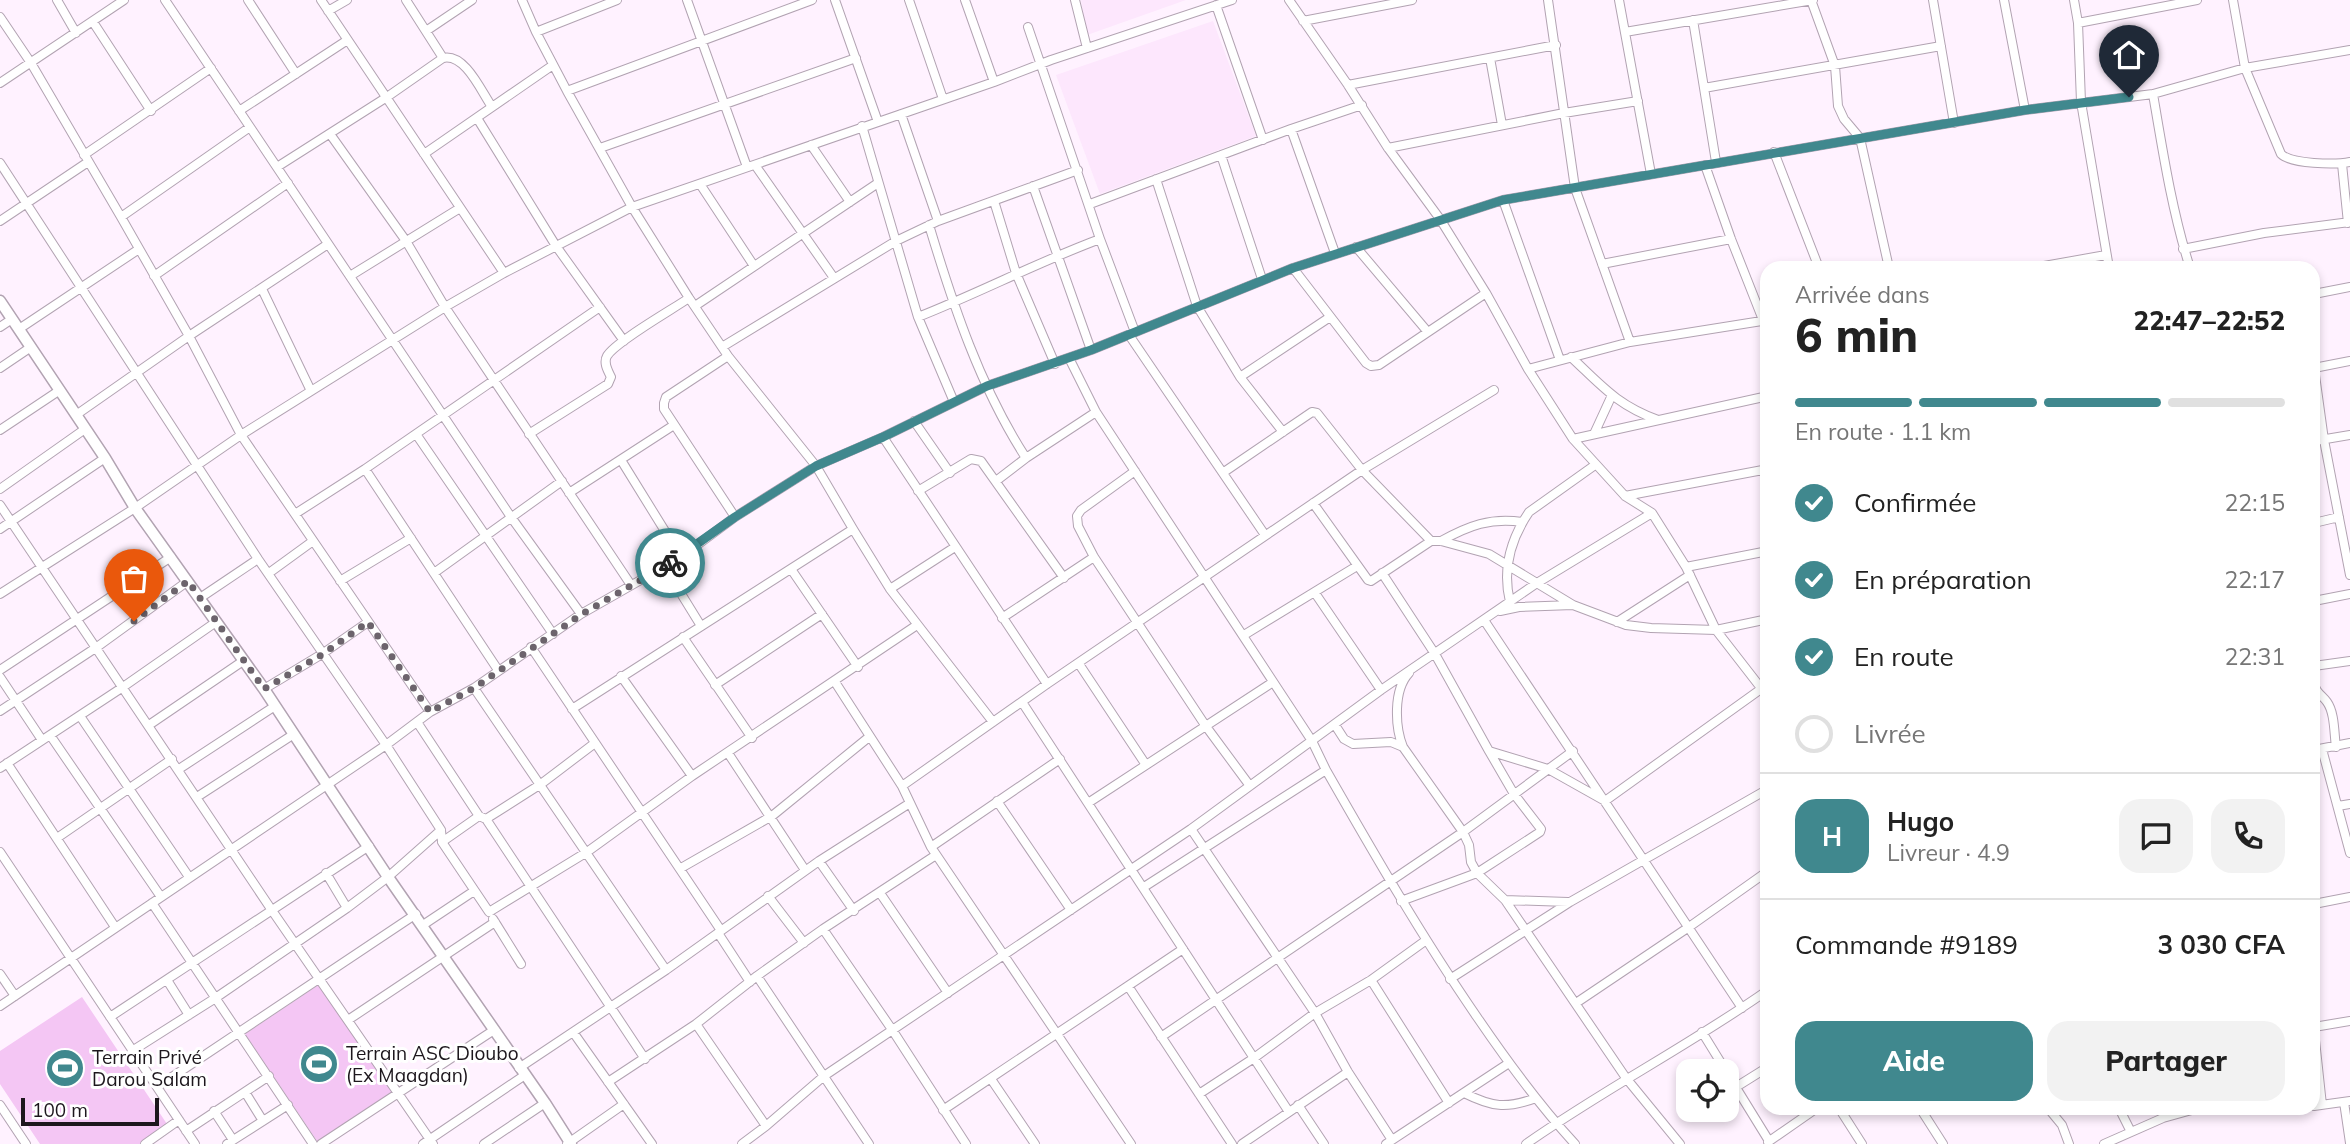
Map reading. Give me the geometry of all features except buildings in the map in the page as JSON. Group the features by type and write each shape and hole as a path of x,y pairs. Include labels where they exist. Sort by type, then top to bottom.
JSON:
{"main road":[{"path":"0,301 105,458 135,508 295,734 388,877 545,1103 569,1143"}],"street":[{"path":"57,0 76,33"},
{"path":"0,83 124,0"},
{"path":"165,0 511,517 582,614"},
{"path":"248,0 296,74"},
{"path":"321,0 346,41 387,97 504,272"},
{"path":"328,11 347,0"},
{"path":"406,0 443,58"},
{"path":"426,31 472,0"},
{"path":"522,0 553,65 632,207 689,298 728,356 816,466 890,589 992,722"},
{"path":"536,32 614,0"},
{"path":"687,0 724,104 751,166 834,278"},
{"path":"567,91 812,0"},
{"path":"835,0 878,122"},
{"path":"909,0 943,99"},
{"path":"965,0 993,82"},
{"path":"1075,0 1087,48"},
{"path":"0,594 135,508 241,435 444,307 504,272 632,207 1232,0"},
{"path":"1289,0 1362,105 1388,148 1440,219 1486,293 1528,369 1573,439 1625,496 1652,513 1688,571 1716,630 1760,688"},
{"path":"1303,21 1412,0"},
{"path":"1548,0 1575,188 1630,341"},
{"path":"1619,0 1651,174"},
{"path":"1625,32 1812,0 1835,66 1838,106 1844,119 1860,138 1887,261"},
{"path":"1933,0 1954,123"},
{"path":"2004,0 2025,110"},
{"path":"2074,0 2078,23 2081,102 2107,261"},
{"path":"2078,23 2197,0"},
{"path":"2183,249 2264,233 2349,222 2346,163 2286,160 2281,154 2245,68 2233,0"},
{"path":"1216,5 1263,140"},
{"path":"0,17 31,63 121,217 189,336 241,435 430,712"},
{"path":"1693,20 1716,162"},
{"path":"93,22 151,111"},
{"path":"1028,27 1132,333 1265,535"},
{"path":"239,111 346,41"},
{"path":"1348,85 1556,46"},
{"path":"1704,88 1941,46"},
{"path":"0,1006 386,746 430,712 474,688 582,614 681,557 735,517 816,466 883,437 987,386 1091,350 1262,279 1503,200 2025,110 2153,94 2245,68 2350,50"},
{"path":"277,167 443,58 457,58 463,64 492,107"},
{"path":"600,148 856,58"},
{"path":"1490,58 1502,125"},
{"path":"424,154 553,65"},
{"path":"0,221 211,68"},
{"path":"2153,94 2170,191 2187,261"},
{"path":"1388,148 1638,101"},
{"path":"1090,205 1362,105"},
{"path":"901,114 934,223 953,304 987,386 1026,458"},
{"path":"477,118 556,246 624,341"},
{"path":"862,126 902,269 918,317 954,402"},
{"path":"121,217 250,127"},
{"path":"1291,129 1335,253"},
{"path":"330,134 406,241 444,307 631,585"},
{"path":"811,145 850,202"},
{"path":"1774,152 1816,261"},
{"path":"1221,155 1262,279"},
{"path":"0,163 258,559 441,830 442,842 521,964"},
{"path":"1705,165 1731,239 1760,308"},
{"path":"722,347 896,241 934,223 1078,170"},
{"path":"1156,179 1197,306 1240,377 1283,432"},
{"path":"154,276 288,183"},
{"path":"695,306 878,183"},
{"path":"700,184 754,266"},
{"path":"1033,186 1091,350"},
{"path":"1503,200 1560,360"},
{"path":"994,201 1016,273 1055,364"},
{"path":"350,276 460,208"},
{"path":"918,317 953,304 1058,254 1100,239"},
{"path":"1602,264 1731,239"},
{"path":"76,415 328,244"},
{"path":"1356,247 1427,331"},
{"path":"0,327 15,324 82,288 139,249"},
{"path":"2071,261 2106,255"},
{"path":"1293,268 1371,366 1379,365 1486,293"},
{"path":"2320,293 2350,288"},
{"path":"262,289 311,391"},
{"path":"529,435 608,384 611,377 605,359 624,341 689,298"},
{"path":"295,514 600,307"},
{"path":"1240,377 1330,317"},
{"path":"1528,369 1630,341 1760,321"},
{"path":"0,368 31,347"},
{"path":"728,356 666,397 664,409 735,517"},
{"path":"1571,357 1627,407 1658,420"},
{"path":"1069,358 1096,412 1312,741 1389,882 1425,941 1509,1063 1576,1144"},
{"path":"2320,367 2350,361"},
{"path":"0,430 60,390"},
{"path":"902,786 1362,470 1494,390"},
{"path":"1594,434 1612,396"},
{"path":"1573,439 1760,398"},
{"path":"2320,411 2350,575"},
{"path":"996,481 1096,412"},
{"path":"1224,472 1312,412 1317,413 1362,470 1431,541"},
{"path":"914,421 950,473"},
{"path":"569,493 674,425"},
{"path":"0,489 85,429"},
{"path":"416,434 553,635"},
{"path":"2320,440 2350,435"},
{"path":"883,437 1047,684"},
{"path":"0,529 105,458"},
{"path":"918,491 971,459 981,461 1064,578"},
{"path":"621,460 681,557"},
{"path":"1510,602 1506,586 1506,563 1522,522 1529,512 1595,465"},
{"path":"365,469 498,670"},
{"path":"1625,496 1760,470"},
{"path":"1135,471 1081,510 1077,516 1078,526 1094,557 1205,725 1250,786"},
{"path":"434,573 562,481"},
{"path":"1313,503 1357,566 1371,581 1431,541 1441,541 1489,554 1573,605 1617,622 1651,628 1716,630 1760,621"},
{"path":"0,505 398,1093 428,1143 573,1032 666,970 819,861 910,803"},
{"path":"742,1144 824,1076 1191,829 1381,690 1537,583 1652,513"},
{"path":"2320,522 2339,517"},
{"path":"1441,541 1472,525 1484,522 1522,522"},
{"path":"572,709 853,529"},
{"path":"340,581 411,538"},
{"path":"268,573 313,541"},
{"path":"890,589 955,547"},
{"path":"1617,622 1688,571 1760,553"},
{"path":"0,670 171,556"},
{"path":"1002,618 1094,557"},
{"path":"200,598 258,559"},
{"path":"664,566 701,626"},
{"path":"1244,635 1357,566"},
{"path":"791,569 858,667"},
{"path":"1382,573 1434,654 1514,793 1541,829 1541,832 1478,873 1401,901"},
{"path":"0,711 97,647 188,581"},
{"path":"1315,593 1381,690"},
{"path":"2320,600 2350,594"},
{"path":"1497,611 1519,607 1573,605"},
{"path":"715,685 822,614"},
{"path":"1484,620 1742,1008"},
{"path":"116,927 57,838 3,766 216,622"},
{"path":"264,689 323,654 368,622"},
{"path":"489,912 587,852 692,776 917,625"},
{"path":"683,637 752,738"},
{"path":"531,647 681,868 719,931 824,1076 869,1144"},
{"path":"149,725 243,661"},
{"path":"2320,665 2350,661"},
{"path":"1079,664 1146,765"},
{"path":"1412,670 1404,678 1397,710 1396,723 1403,747 1463,832 1469,845 1471,862 1478,873 1505,900 1626,1078 1680,1144"},
{"path":"621,676 692,776"},
{"path":"0,677 100,809 161,897"},
{"path":"835,682 902,786 933,851 1131,1144"},
{"path":"1088,803 1273,682"},
{"path":"474,688 666,970"},
{"path":"1605,801 1760,690"},
{"path":"2320,695 2330,708 2336,747"},
{"path":"1022,702 1289,1112"},
{"path":"179,769 275,706"},
{"path":"80,716 189,877"},
{"path":"417,722 531,886 645,1059"},
{"path":"1335,725 1344,739 1353,744 1391,742 1403,747"},
{"path":"197,797 295,734"},
{"path":"681,868 772,816 869,737"},
{"path":"442,842 541,784 596,743"},
{"path":"2320,750 2350,743"},
{"path":"1489,751 1548,769 1605,801"},
{"path":"1161,1037 1463,832 1573,751"},
{"path":"728,753 806,870"},
{"path":"2320,756 2350,853"},
{"path":"608,1082 696,1024 823,929 880,893 997,801 1060,759"},
{"path":"57,838 172,760"},
{"path":"1144,887 1326,770"},
{"path":"1450,979 1570,902 1760,794"},
{"path":"997,801 1071,910"},
{"path":"2337,806 2350,804"},
{"path":"1191,829 1315,1013 1389,1142 1509,1063"},
{"path":"132,1051 348,908 441,830"},
{"path":"110,1017 369,846"},
{"path":"0,852 195,1144"},
{"path":"819,861 854,911"},
{"path":"327,873 348,908"},
{"path":"1576,1003 1760,877"},
{"path":"423,925 474,891"},
{"path":"880,893 948,993"},
{"path":"768,896 804,943"},
{"path":"2320,903 2350,897"},
{"path":"1505,900 1570,902"},
{"path":"152,903 313,1144"},
{"path":"157,1087 416,915"},
{"path":"348,1020 495,922"},
{"path":"823,929 966,1144"},
{"path":"1199,1094 1425,941"},
{"path":"943,1111 1183,949"},
{"path":"0,974 15,996"},
{"path":"167,980 189,1015"},
{"path":"1371,980 1449,1103"},
{"path":"1128,986 1232,1144"},
{"path":"1526,1144 1626,1078 1760,996"},
{"path":"2320,1028 2350,1021"},
{"path":"696,1024 766,1126"},
{"path":"321,1144 494,1030"},
{"path":"573,1032 652,1144"},
{"path":"1702,1032 1719,1059"},
{"path":"1242,1144 1348,1072"},
{"path":"1739,1085 1760,1072"},
{"path":"186,1130 268,1076"},
{"path":"991,1079 1035,1144"},
{"path":"244,1091 263,1121"},
{"path":"1739,1092 1767,1142 1807,1115"},
{"path":"1464,1093 1486,1103 1506,1107 1536,1097"},
{"path":"2320,1106 2347,1102 2350,1143"},
{"path":"484,1144 545,1103"},
{"path":"569,1143 624,1104"},
{"path":"0,1105 26,1144"},
{"path":"214,1111 230,1142 288,1105"},
{"path":"1298,1105 1324,1144"},
{"path":"1843,1115 1862,1144"},
{"path":"1924,1115 1943,1144"},
{"path":"2054,1115 2062,1125 2069,1144"},
{"path":"2122,1115 2131,1132"},
{"path":"2104,1144 2174,1115"},
{"path":"145,1144 179,1120"}],"shaded area":[{"path":"1081,0 1186,0 1087,35"},
{"path":"1213,21 1256,136 1100,194 1056,75"},
{"name":"Terrain ASC Dioubo (Ex Maagdan)","path":"320,984 394,1093 319,1144 245,1034"},
{"name":"Terrain Privé Darou Salam","path":"82,997 169,1127 143,1144 40,1144 0,1084 0,1051"}],"way so far":[{"path":"134,621 188,581 264,689 323,654 368,622 430,712 474,688 582,614 670,563"}],"place":[{"name":"Terrain ASC Dioubo (Ex Maagdan)","path":"319,1064"},
{"name":"Terrain Privé Darou Salam","path":"65,1068"}],"route":[{"path":"670,563 735,517 816,466 883,437 987,386 1091,350 1262,279 1440,219 1503,200 1716,162 2025,110 2129,97"}]}
